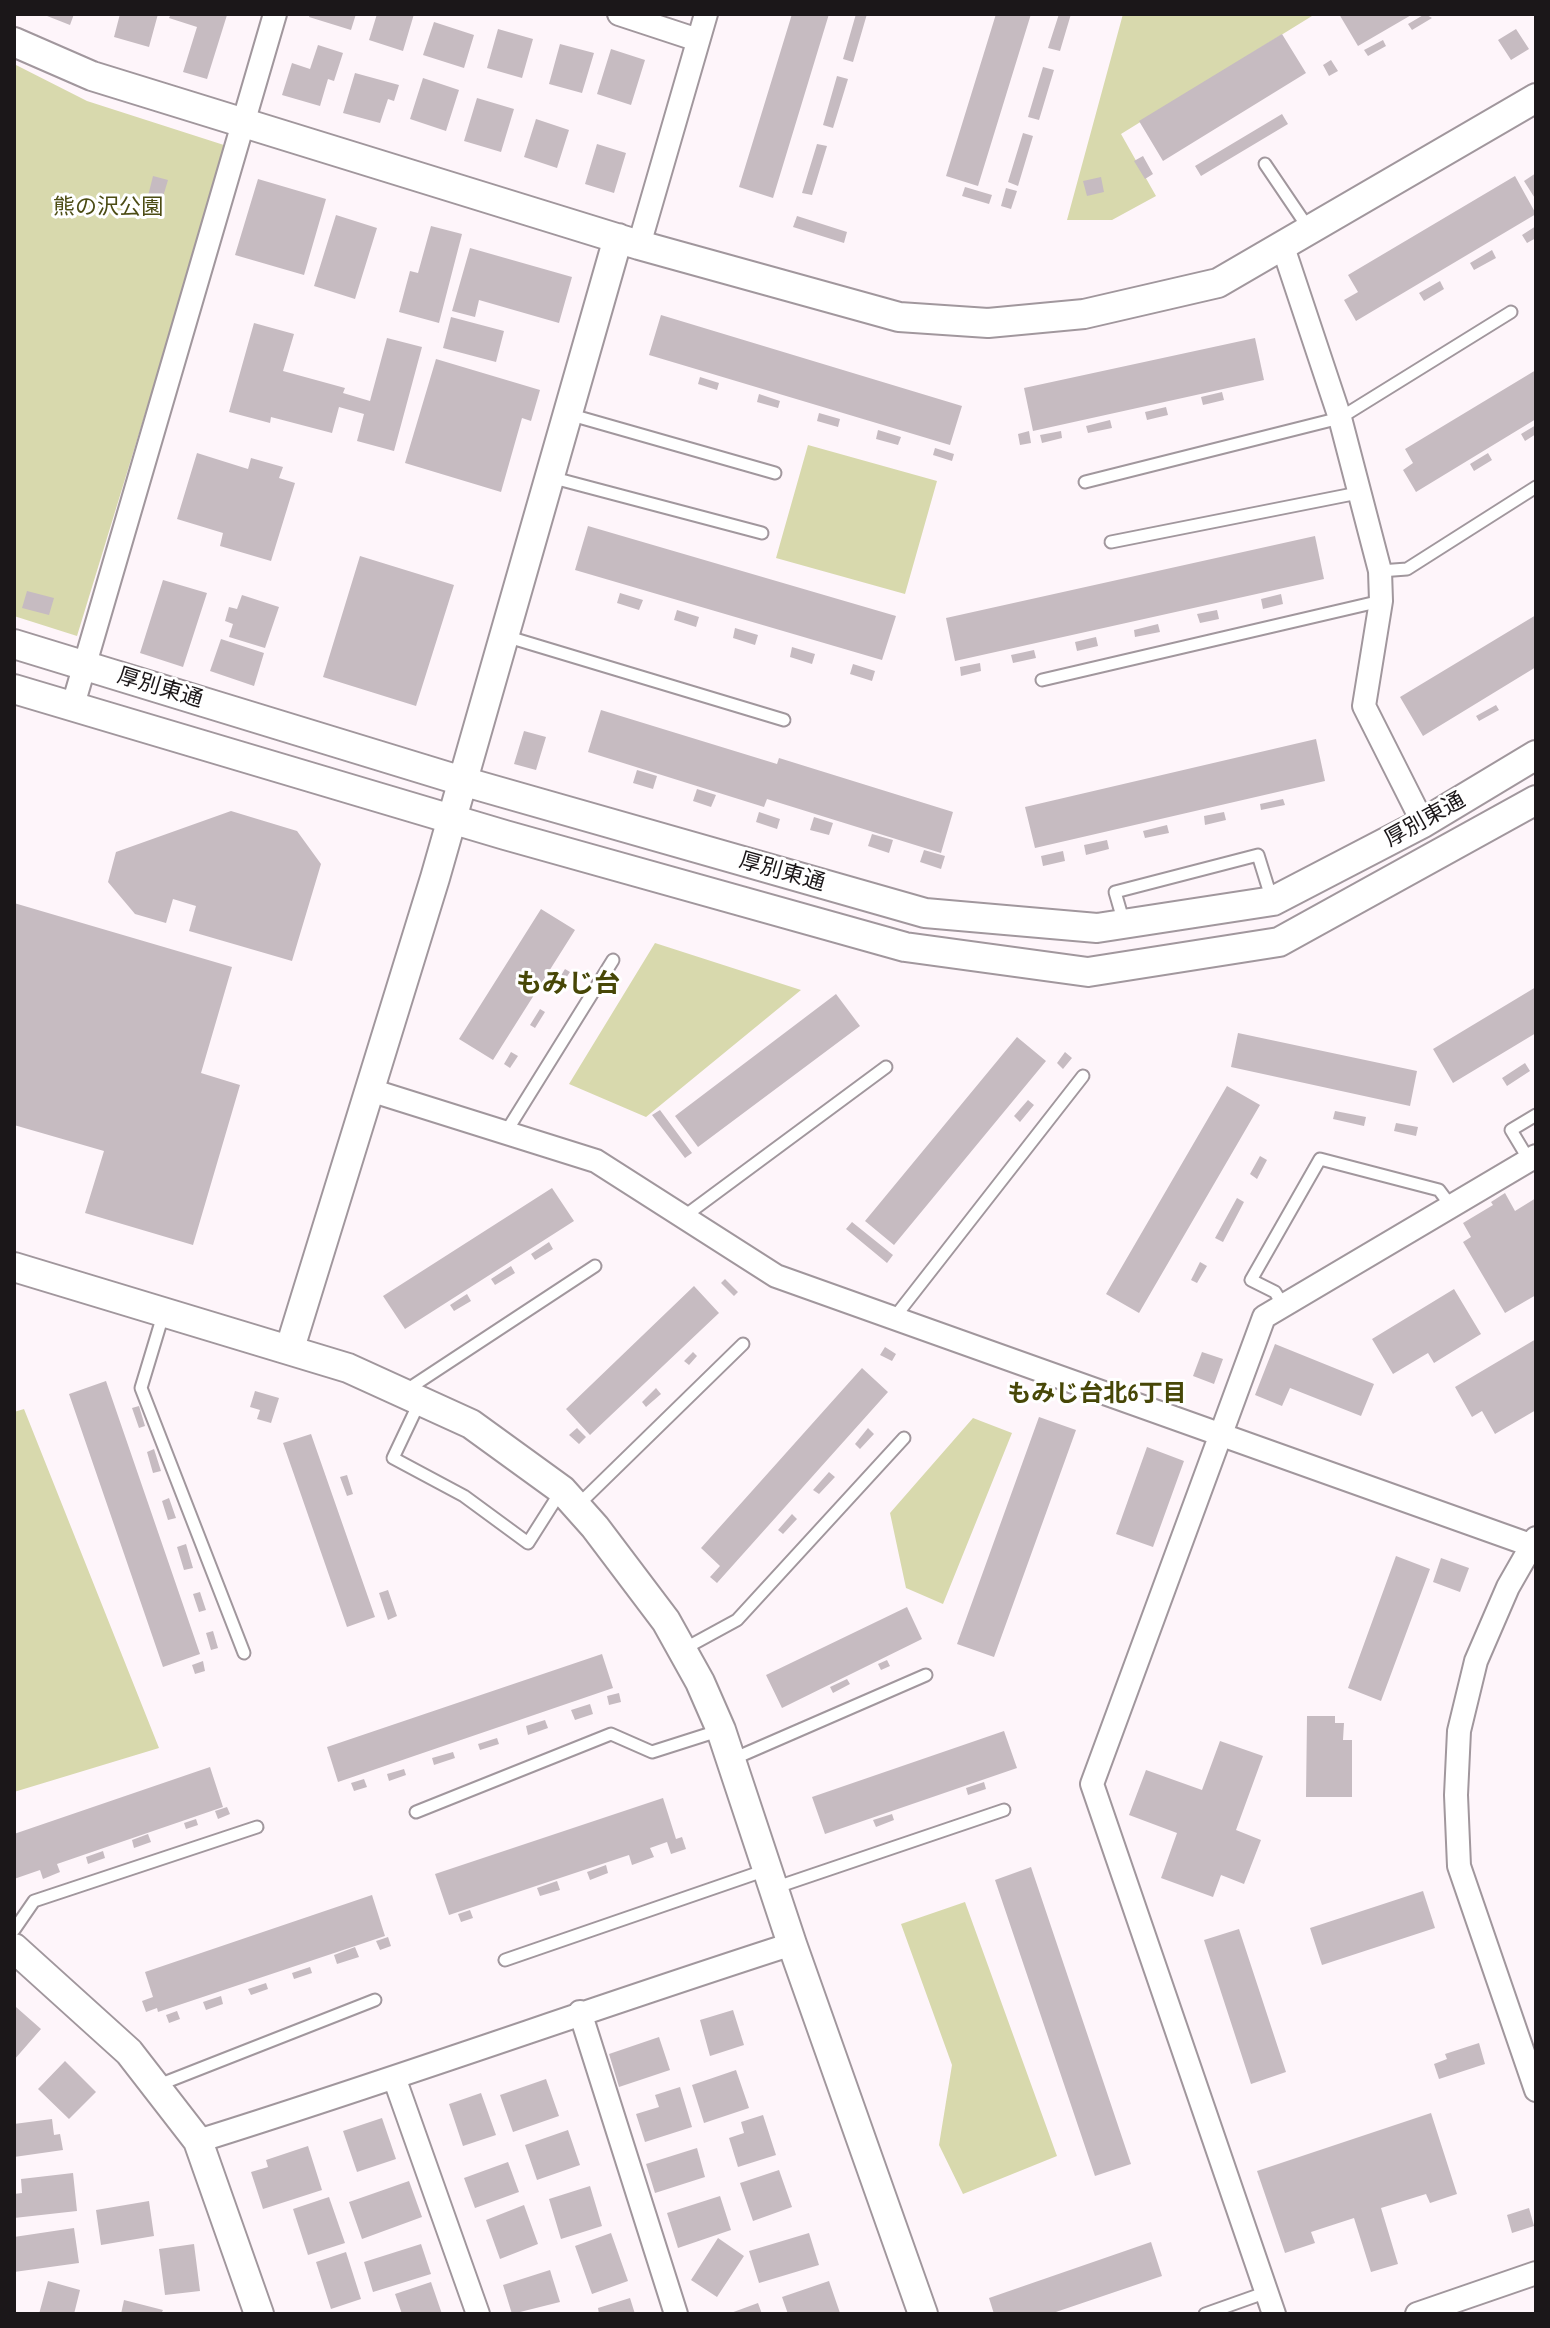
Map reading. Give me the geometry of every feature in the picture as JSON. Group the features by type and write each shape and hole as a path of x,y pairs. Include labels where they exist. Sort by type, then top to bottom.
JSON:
{"street":[{"path":"73,705 275,14"},
{"path":"619,14 698,40"},
{"path":"290,1348 452,819 566,414 706,14"},
{"path":"14,42 92,76 628,242 899,317 988,323 1084,314 1218,283 1536,98"},
{"path":"1282,244 1340,418 1380,571 1381,601 1364,706 1423,823"},
{"name":"厚別東通","path":"14,644 462,781 925,913 1097,928 1273,901 1423,823 1536,755"},
{"name":"厚別東通","path":"14,689 452,819 905,947 1088,972 1279,942 1536,800"},
{"path":"370,1090 596,1161 776,1276 1218,1436 1534,1543 1476,1661 1459,1731 1456,1795 1459,1866 1536,2090"},
{"path":"1270,2303 1092,1784 1264,1317 1533,1158"},
{"path":"14,1267 348,1368 471,1424 569,1499 666,1621 721,1730 792,1944 923,2314"},
{"path":"198,2141 395,2080 580,2012 792,1944"},
{"path":"14,1948 129,2052 198,2141 259,2314"},
{"path":"580,2012 676,2314"},
{"path":"395,2080 478,2314"},
{"path":"1417,2314 1536,2273"}],"lane":[{"path":"1265,164 1309,229"},
{"path":"1085,482 1340,418 1511,312"},
{"path":"566,414 775,473"},
{"path":"548,476 762,533"},
{"path":"1380,571 1407,569 1536,487"},
{"path":"1111,542 1358,493"},
{"path":"1042,680 1381,601"},
{"path":"505,636 784,720"},
{"path":"1124,924 1115,892 1258,855 1273,901"},
{"path":"506,1132 613,960"},
{"path":"682,1218 886,1067"},
{"path":"894,1318 1083,1076"},
{"path":"1533,1158 1511,1130 1536,1115"},
{"path":"1283,1305 1275,1292 1251,1280 1320,1159 1439,1190 1451,1206"},
{"path":"595,1266 411,1397 393,1458 464,1496 528,1543 569,1499 743,1344"},
{"path":"164,1311 141,1388 244,1653"},
{"path":"682,1650 737,1620 904,1438"},
{"path":"731,1760 926,1675"},
{"path":"416,1812 611,1734 652,1752 721,1730"},
{"path":"505,1960 1004,1810"},
{"path":"14,1930 34,1901 257,1827"},
{"path":"155,2086 375,2000"},
{"path":"1205,2314 1270,2303"}],"green space":[{"path":"1123,14 1312,16 1121,134 1156,196 1112,220 1067,220"},
{"name":"熊の沢公園","path":"14,64 87,101 227,146 77,636 14,616"},
{"path":"808,445 937,481 905,594 776,558"},
{"path":"655,943 801,990 646,1117 569,1084"},
{"path":"24,1409 159,1748 14,1792 14,1412"},
{"path":"973,1418 1012,1433 943,1604 906,1588 890,1513"},
{"path":"965,1902 1057,2156 963,2194 939,2145 952,2065 901,1924"}],"building":[{"path":"42,14 74,14 70,25"},
{"path":"120,14 158,14 149,47 114,37"},
{"path":"171,14 227,15 207,79 183,72 197,27 169,18"},
{"path":"310,14 356,14 351,30 309,17"},
{"path":"377,14 414,14 403,51 369,40"},
{"path":"792,14 829,14 773,198 739,187"},
{"path":"856,14 867,14 853,62 843,59"},
{"path":"996,14 1031,14 978,186 946,176"},
{"path":"1059,14 1071,14 1060,51 1048,48"},
{"path":"1339,14 1413,14 1358,46"},
{"path":"1425,14 1432,18 1412,30 1408,24"},
{"path":"434,22 474,35 464,68 423,55"},
{"path":"498,29 533,39 522,78 487,68"},
{"path":"1516,29 1529,49 1511,60 1498,40"},
{"path":"1282,34 1306,73 1163,161 1139,121"},
{"path":"1383,40 1386,46 1368,56 1364,50"},
{"path":"560,44 594,53 582,93 549,84"},
{"path":"318,45 343,53 334,81 328,79 320,106 282,95 292,63 310,69"},
{"path":"611,49 645,60 631,105 597,94"},
{"path":"1331,60 1338,71 1329,76 1323,65"},
{"path":"1043,67 1054,70 1039,120 1028,117"},
{"path":"355,73 399,85 394,101 388,99 380,123 343,113"},
{"path":"837,76 848,79 833,128 823,125"},
{"path":"423,78 459,90 446,131 410,119"},
{"path":"477,98 514,109 501,152 464,141"},
{"path":"1282,114 1288,124 1201,176 1195,166"},
{"path":"536,119 569,130 557,168 524,157"},
{"path":"1023,133 1033,136 1018,186 1008,182"},
{"path":"597,144 626,153 614,193 585,184"},
{"path":"817,144 827,146 812,195 802,193"},
{"path":"1143,156 1153,174 1145,179 1134,161"},
{"path":"1536,173 1536,200 1524,181"},
{"path":"153,176 168,180 162,200 148,196"},
{"path":"1515,176 1536,214 1356,321 1344,300 1358,292 1348,275"},
{"path":"1101,177 1104,192 1087,196 1083,181"},
{"path":"258,179 326,199 304,275 235,255"},
{"path":"965,187 992,195 989,204 962,196"},
{"path":"1006,188 1017,191 1011,209 1001,206"},
{"path":"336,215 377,228 355,299 314,286"},
{"path":"797,216 847,232 844,243 793,227"},
{"path":"431,226 462,234 439,323 399,312 410,271 418,273"},
{"path":"1536,226 1536,238 1527,243 1522,235"},
{"path":"470,248 572,277 559,323 479,300 475,317 452,311"},
{"path":"1492,250 1496,258 1474,270 1470,263"},
{"path":"1440,281 1444,289 1424,301 1419,293"},
{"path":"661,315 962,406 950,445 649,355"},
{"path":"451,317 504,331 496,362 443,348"},
{"path":"254,323 294,334 283,371 345,388 343,393 370,401 387,338 422,347 394,451 357,441 364,414 339,407 332,433 271,417 270,423 229,412"},
{"path":"1255,338 1264,380 1033,431 1024,388"},
{"path":"436,359 540,390 531,421 522,418 501,492 405,463"},
{"path":"1536,370 1536,419 1416,492 1403,470 1413,463 1405,449"},
{"path":"700,377 719,383 717,390 698,384"},
{"path":"1222,392 1224,400 1203,405 1201,397"},
{"path":"759,394 780,401 778,408 757,402"},
{"path":"1166,407 1168,415 1147,420 1145,412"},
{"path":"819,413 840,419 838,427 817,421"},
{"path":"1110,420 1112,428 1088,433 1086,426"},
{"path":"1536,425 1536,434 1525,441 1521,434"},
{"path":"878,430 901,437 898,445 876,439"},
{"path":"1029,431 1031,443 1020,445 1018,434"},
{"path":"1061,431 1062,438 1042,443 1040,435"},
{"path":"935,448 954,454 952,461 933,455"},
{"path":"197,453 248,469 251,458 283,467 279,478 295,483 271,561 220,546 223,533 177,519"},
{"path":"1488,453 1492,460 1474,471 1470,464"},
{"path":"588,526 896,616 882,660 575,570"},
{"path":"1315,536 1324,579 955,661 946,618"},
{"path":"360,556 454,585 416,706 323,677"},
{"path":"163,580 207,593 183,667 140,653"},
{"path":"27,591 54,598 49,615 22,608"},
{"path":"620,593 643,600 639,610 617,603"},
{"path":"1281,594 1283,604 1263,609 1261,599"},
{"path":"242,595 279,607 265,648 229,637 233,624 225,621 229,607 237,609"},
{"path":"677,610 699,617 696,627 674,620"},
{"path":"1217,610 1219,619 1200,623 1197,614"},
{"path":"1536,615 1536,667 1423,736 1400,697"},
{"path":"1158,624 1160,632 1135,637 1134,630"},
{"path":"735,628 758,635 755,645 733,638"},
{"path":"1096,637 1098,646 1077,651 1075,642"},
{"path":"221,639 264,653 254,686 210,671"},
{"path":"792,647 815,654 812,664 790,657"},
{"path":"1034,650 1036,658 1013,663 1011,655"},
{"path":"980,663 981,671 961,676 960,667"},
{"path":"853,664 875,671 872,681 850,674"},
{"path":"1496,705 1499,710 1479,721 1476,716"},
{"path":"601,710 777,764 779,758 953,812 941,853 767,799 764,807 588,752"},
{"path":"524,731 546,737 536,770 514,764"},
{"path":"1316,739 1325,781 1035,848 1025,807"},
{"path":"637,770 657,776 653,789 633,783"},
{"path":"697,789 716,795 711,807 693,801"},
{"path":"1283,799 1285,805 1261,810 1260,804"},
{"path":"231,811 297,831 321,864 292,961 189,931 196,906 173,899 166,923 135,914 108,882 116,852"},
{"path":"759,812 780,819 777,829 756,822"},
{"path":"1224,812 1226,820 1205,825 1204,816"},
{"path":"814,817 833,823 829,835 810,830"},
{"path":"1167,825 1169,833 1145,838 1143,831"},
{"path":"872,834 893,840 889,853 868,846"},
{"path":"1107,840 1109,849 1086,855 1084,845"},
{"path":"924,850 945,856 941,869 920,862"},
{"path":"1063,851 1065,861 1043,866 1041,856"},
{"path":"14,903 232,967 201,1073 240,1085 193,1245 85,1213 104,1151 14,1125"},
{"path":"541,909 575,930 493,1060 459,1039"},
{"path":"565,969 570,972 562,984 557,982"},
{"path":"1536,987 1536,1033 1453,1083 1433,1049"},
{"path":"836,994 860,1026 698,1147 675,1116"},
{"path":"540,1009 545,1012 535,1028 530,1025"},
{"path":"1238,1033 1417,1071 1410,1106 1231,1067"},
{"path":"1017,1037 1046,1061 894,1245 865,1221"},
{"path":"511,1052 518,1056 510,1068 504,1064"},
{"path":"1065,1052 1072,1058 1063,1069 1057,1063"},
{"path":"1525,1063 1530,1071 1507,1086 1502,1078"},
{"path":"1227,1086 1260,1105 1139,1313 1106,1294"},
{"path":"1028,1100 1034,1105 1020,1122 1014,1116"},
{"path":"660,1110 692,1153 685,1158 652,1115"},
{"path":"1335,1111 1366,1117 1364,1126 1333,1119"},
{"path":"1396,1123 1418,1127 1416,1136 1394,1131"},
{"path":"1260,1156 1267,1160 1257,1179 1250,1174"},
{"path":"552,1188 574,1221 405,1329 383,1296"},
{"path":"1505,1193 1515,1211 1536,1198 1536,1295 1505,1313 1463,1242 1471,1237 1463,1223 1493,1205 1491,1202"},
{"path":"1237,1198 1244,1202 1223,1242 1215,1238"},
{"path":"852,1222 893,1255 887,1263 846,1229"},
{"path":"549,1242 553,1249 535,1260 531,1254"},
{"path":"1200,1262 1207,1266 1197,1283 1191,1280"},
{"path":"511,1266 515,1273 495,1285 491,1279"},
{"path":"725,1279 738,1292 734,1296 721,1283"},
{"path":"694,1286 719,1313 590,1435 566,1409"},
{"path":"1454,1289 1481,1334 1434,1363 1428,1353 1393,1374 1372,1339"},
{"path":"467,1294 471,1301 454,1311 450,1305"},
{"path":"1536,1339 1536,1410 1495,1434 1482,1411 1472,1417 1455,1387"},
{"path":"1275,1344 1374,1384 1361,1416 1290,1388 1282,1406 1255,1395"},
{"path":"885,1347 896,1354 892,1361 880,1355"},
{"path":"693,1352 697,1356 689,1365 684,1361"},
{"path":"1202,1352 1223,1359 1214,1384 1193,1376"},
{"path":"862,1368 888,1392 717,1583 710,1577 720,1566 701,1548"},
{"path":"106,1381 200,1654 163,1667 69,1394"},
{"path":"656,1388 661,1394 646,1407 642,1402"},
{"path":"255,1391 279,1398 271,1423 257,1419 260,1410 250,1407"},
{"path":"139,1406 145,1426 139,1428 132,1408"},
{"path":"1039,1417 1076,1430 994,1657 957,1644"},
{"path":"577,1428 586,1437 579,1444 569,1435"},
{"path":"868,1428 874,1434 860,1449 855,1444"},
{"path":"311,1434 375,1617 347,1627 283,1443"},
{"path":"1147,1447 1184,1461 1153,1547 1116,1534"},
{"path":"154,1449 161,1471 153,1473 147,1452"},
{"path":"829,1472 835,1477 819,1494 813,1490"},
{"path":"347,1475 353,1494 347,1496 340,1477"},
{"path":"169,1498 176,1518 168,1520 162,1501"},
{"path":"792,1514 797,1519 783,1534 778,1530"},
{"path":"186,1544 193,1568 184,1570 177,1547"},
{"path":"1396,1556 1430,1569 1381,1701 1348,1688"},
{"path":"1441,1558 1469,1568 1460,1592 1433,1582"},
{"path":"388,1590 397,1616 388,1620 379,1593"},
{"path":"200,1592 206,1610 199,1612 193,1594"},
{"path":"907,1607 922,1639 782,1708 766,1675"},
{"path":"213,1631 218,1648 211,1650 206,1633"},
{"path":"602,1654 613,1688 338,1782 327,1747"},
{"path":"887,1660 890,1666 881,1670 878,1664"},
{"path":"203,1661 205,1671 195,1674 192,1665"},
{"path":"847,1679 850,1684 833,1693 830,1687"},
{"path":"619,1693 621,1702 609,1705 607,1696"},
{"path":"590,1704 593,1714 575,1720 571,1710"},
{"path":"1307,1716 1335,1716 1335,1723 1344,1723 1343,1740 1352,1740 1352,1797 1306,1797"},
{"path":"545,1720 548,1728 528,1735 526,1726"},
{"path":"1004,1731 1017,1768 825,1834 812,1797"},
{"path":"497,1738 499,1744 480,1750 478,1744"},
{"path":"1220,1741 1263,1756 1236,1830 1261,1840 1244,1884 1221,1875 1213,1897 1161,1878 1177,1833 1129,1815 1146,1770 1202,1790"},
{"path":"453,1752 455,1758 434,1765 432,1758"},
{"path":"210,1767 223,1807 57,1864 60,1872 43,1879 40,1870 14,1879 14,1834"},
{"path":"404,1769 406,1775 389,1781 387,1774"},
{"path":"364,1779 367,1787 354,1791 351,1783"},
{"path":"984,1782 986,1789 968,1795 966,1788"},
{"path":"663,1798 676,1839 682,1837 686,1849 671,1854 667,1842 650,1848 654,1857 632,1865 629,1855 449,1915 435,1874"},
{"path":"227,1807 230,1814 218,1819 215,1811"},
{"path":"892,1814 894,1820 876,1827 873,1820"},
{"path":"196,1819 198,1825 186,1829 184,1823"},
{"path":"148,1834 151,1842 134,1848 132,1840"},
{"path":"103,1851 105,1858 88,1864 86,1857"},
{"path":"606,1865 608,1873 590,1880 587,1872"},
{"path":"1031,1867 1131,2164 1095,2176 995,1880"},
{"path":"557,1881 560,1890 540,1896 537,1888"},
{"path":"1423,1891 1435,1928 1322,1965 1310,1928"},
{"path":"372,1895 385,1936 158,2012 157,2008 146,2012 142,2001 153,1997 145,1972"},
{"path":"470,1910 473,1918 461,1922 458,1914"},
{"path":"1239,1929 1286,2072 1251,2084 1204,1940"},
{"path":"388,1937 391,1946 380,1950 376,1941"},
{"path":"355,1947 359,1957 337,1964 334,1955"},
{"path":"310,1967 312,1973 294,1979 292,1973"},
{"path":"266,1983 268,1989 251,1995 248,1989"},
{"path":"221,1996 223,2004 206,2010 203,2002"},
{"path":"16,2007 41,2029 14,2060 14,2009"},
{"path":"733,2010 744,2045 710,2056 700,2020"},
{"path":"177,2011 180,2019 169,2023 166,2015"},
{"path":"659,2037 670,2070 619,2087 609,2054"},
{"path":"1479,2043 1485,2064 1439,2079 1434,2064 1447,2059 1445,2054"},
{"path":"65,2061 96,2092 69,2119 38,2089"},
{"path":"736,2070 749,2108 704,2123 692,2085"},
{"path":"546,2079 559,2116 513,2132 500,2095"},
{"path":"680,2087 692,2127 645,2142 636,2114 659,2107 655,2095"},
{"path":"481,2093 496,2135 463,2146 449,2104"},
{"path":"1431,2113 1457,2194 1430,2203 1426,2194 1381,2208 1398,2264 1371,2272 1354,2218 1311,2232 1315,2243 1285,2253 1257,2171"},
{"path":"763,2115 776,2155 738,2167 729,2138 744,2133 741,2122"},
{"path":"382,2118 396,2159 357,2172 343,2131"},
{"path":"52,2119 54,2135 60,2134 63,2150 14,2157 14,2124"},
{"path":"568,2130 580,2165 537,2180 525,2145"},
{"path":"308,2146 322,2190 263,2209 251,2172 268,2167 266,2160"},
{"path":"697,2148 705,2177 655,2193 646,2164"},
{"path":"508,2162 519,2192 475,2208 464,2178"},
{"path":"779,2170 792,2207 753,2221 740,2183"},
{"path":"73,2173 77,2211 14,2218 14,2194 22,2193 21,2179"},
{"path":"409,2181 422,2217 362,2239 349,2202"},
{"path":"590,2186 602,2226 561,2239 549,2199"},
{"path":"720,2196 731,2230 678,2248 667,2213"},
{"path":"329,2197 345,2243 308,2255 293,2209"},
{"path":"149,2201 154,2236 101,2245 96,2210"},
{"path":"524,2205 538,2244 500,2259 486,2220"},
{"path":"1529,2208 1534,2226 1512,2233 1507,2215"},
{"path":"74,2228 79,2263 14,2272 14,2237"},
{"path":"611,2233 628,2281 592,2294 575,2246"},
{"path":"809,2233 819,2265 759,2283 749,2251"},
{"path":"718,2238 744,2256 717,2297 691,2280"},
{"path":"1151,2242 1162,2276 1050,2314 994,2314 989,2298"},
{"path":"194,2244 200,2291 165,2295 159,2249"},
{"path":"421,2244 431,2274 373,2292 364,2262"},
{"path":"346,2252 361,2299 331,2309 316,2262"},
{"path":"550,2270 560,2302 512,2314 503,2285"},
{"path":"48,2281 80,2290 74,2314 39,2314"},
{"path":"829,2281 840,2313 788,2314 782,2297"},
{"path":"431,2282 442,2314 402,2314 395,2294"},
{"path":"630,2298 635,2314 599,2314 598,2308"},
{"path":"124,2300 163,2310 161,2314 121,2314"},
{"path":"758,2303 762,2314 728,2314"}],"district":[{"name":"もみじ台","path":"568,985"},
{"name":"もみじ台北6丁目","path":"1097,1394"}]}
